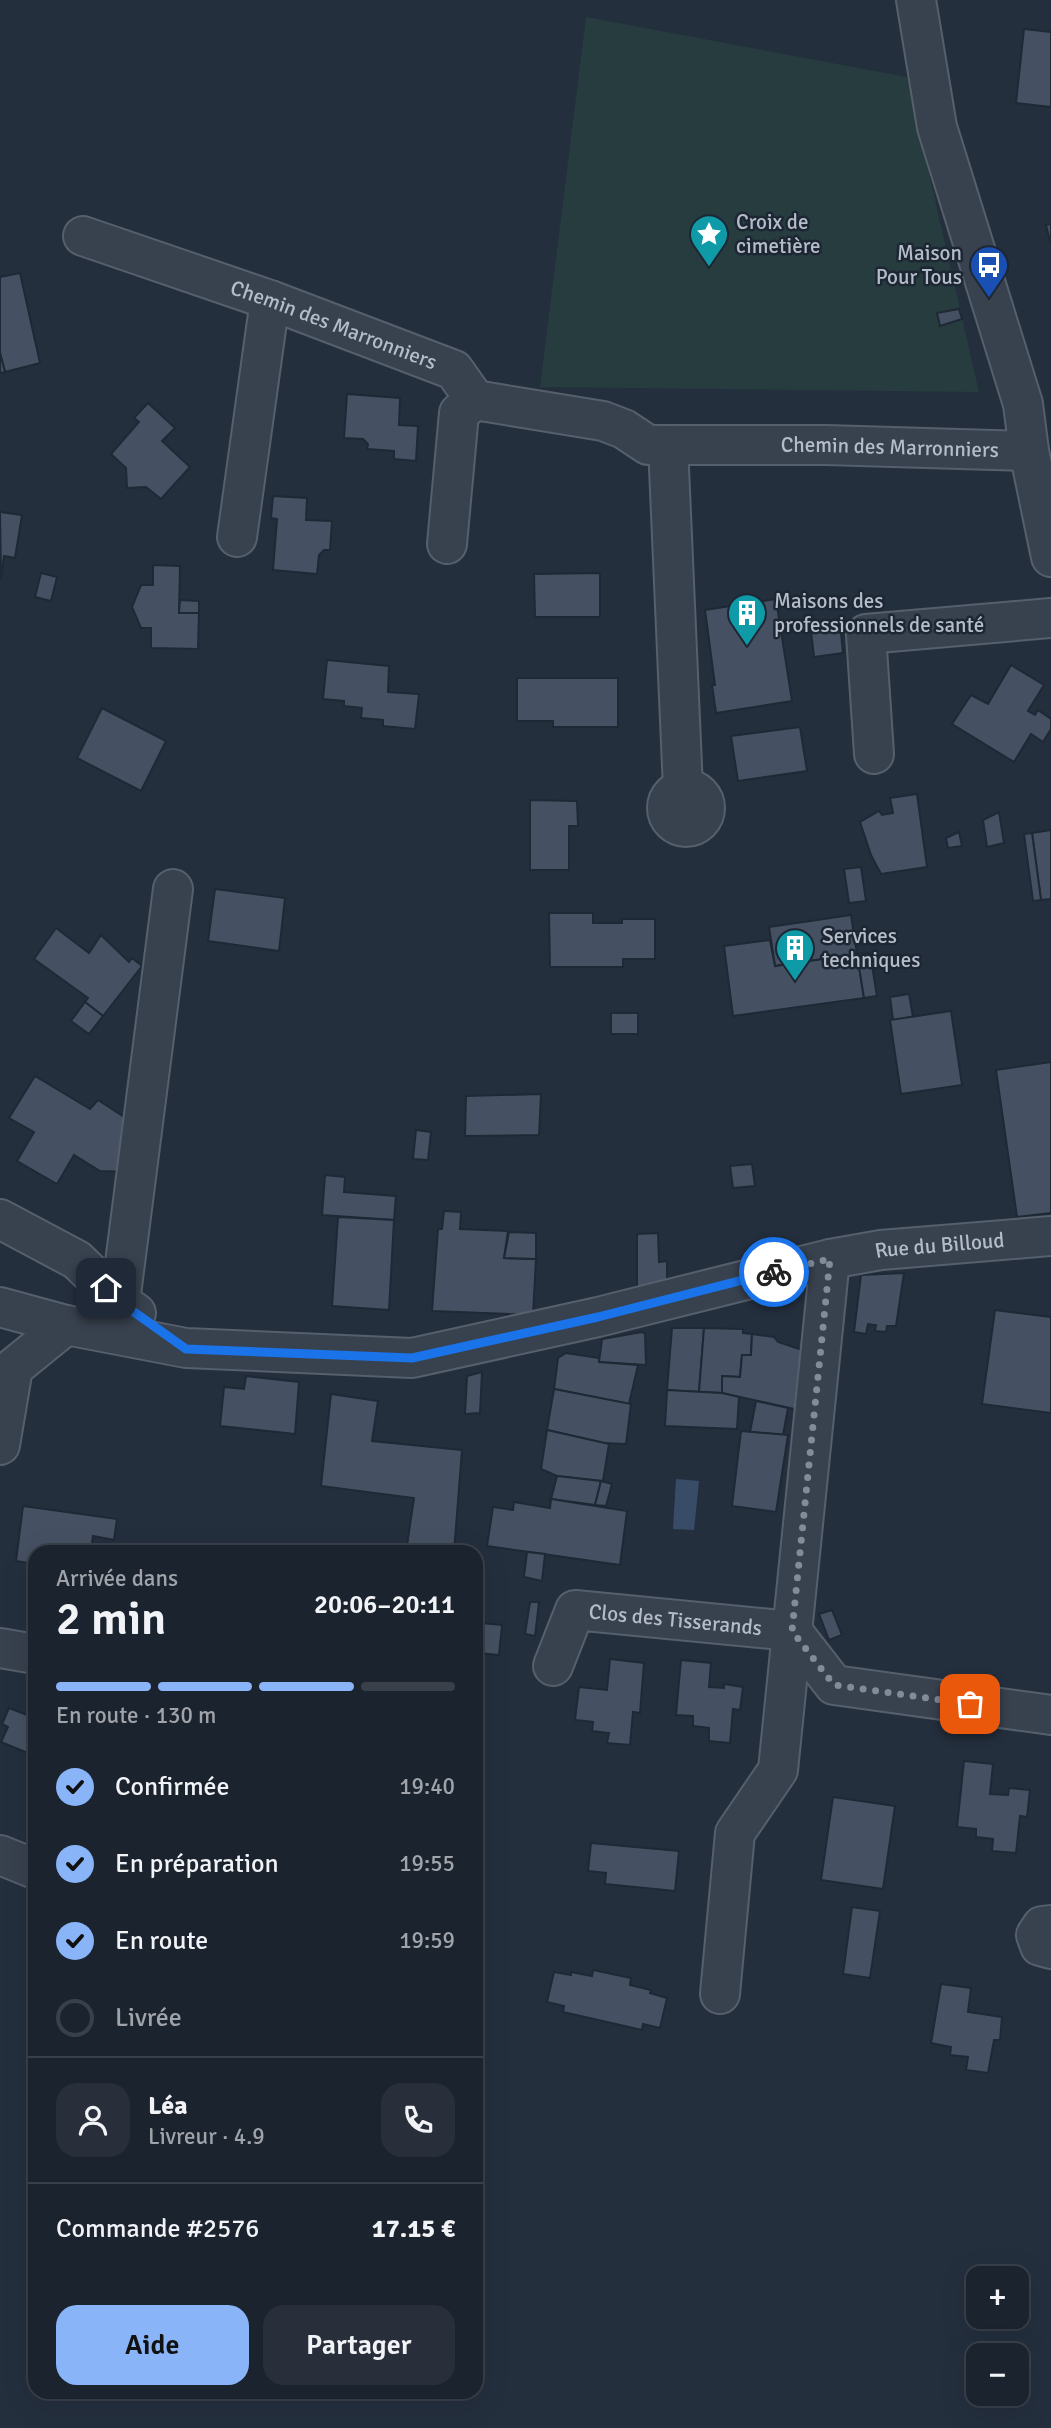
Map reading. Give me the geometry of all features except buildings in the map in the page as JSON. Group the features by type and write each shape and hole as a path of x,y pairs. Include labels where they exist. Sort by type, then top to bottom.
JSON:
{"street":[{"path":"916,0 937,127 1037,401 1029,452 1051,557"},
{"name":"Chemin des Marronniers","path":"83,236 270,300 454,370 475,400 603,421 624,429 648,445 826,445 1029,452"},
{"path":"237,537 270,300"},
{"path":"447,544 459,413 475,400"},
{"path":"668,445 683,789"},
{"path":"874,754 866,634 1051,618"},
{"path":"120,1302 173,889"},
{"path":"0,1219 77,1260 120,1302 186,1349"},
{"name":"Rue du Billoud","path":"186,1349 412,1358 598,1317 830,1259 881,1250 1051,1236"},
{"path":"792,1631 830,1259"},
{"path":"0,1307 66,1325 186,1349"},
{"path":"0,1346 66,1325"},
{"path":"0,1445 13,1368 66,1325"},
{"name":"Clos des Tisserands","path":"553,1666 575,1610 792,1631 834,1685 1051,1715"},
{"name":"Clos des Tisserands","path":"720,1994 734,1833 778,1770 792,1631"},
{"path":"0,1648 28,1653"},
{"path":"0,1855 28,1866"}],"green space":[{"path":"586,17 907,77 979,392 540,387"}],"water":[{"path":"676,1479 699,1481 694,1530 673,1529"}],"way so far":[{"path":"774,1272 830,1259 792,1631 834,1685 970,1704"}],"place":[{"name":"Croix de cimetière","path":"709,268"},
{"name":"Maison Pour Tous","path":"989,299"},
{"name":"Maisons des professionnels de santé","path":"747,647"},
{"name":"Services techniques","path":"795,982"}],"route":[{"path":"106,1288 120,1302 186,1349 412,1358 598,1317 774,1272"}]}
